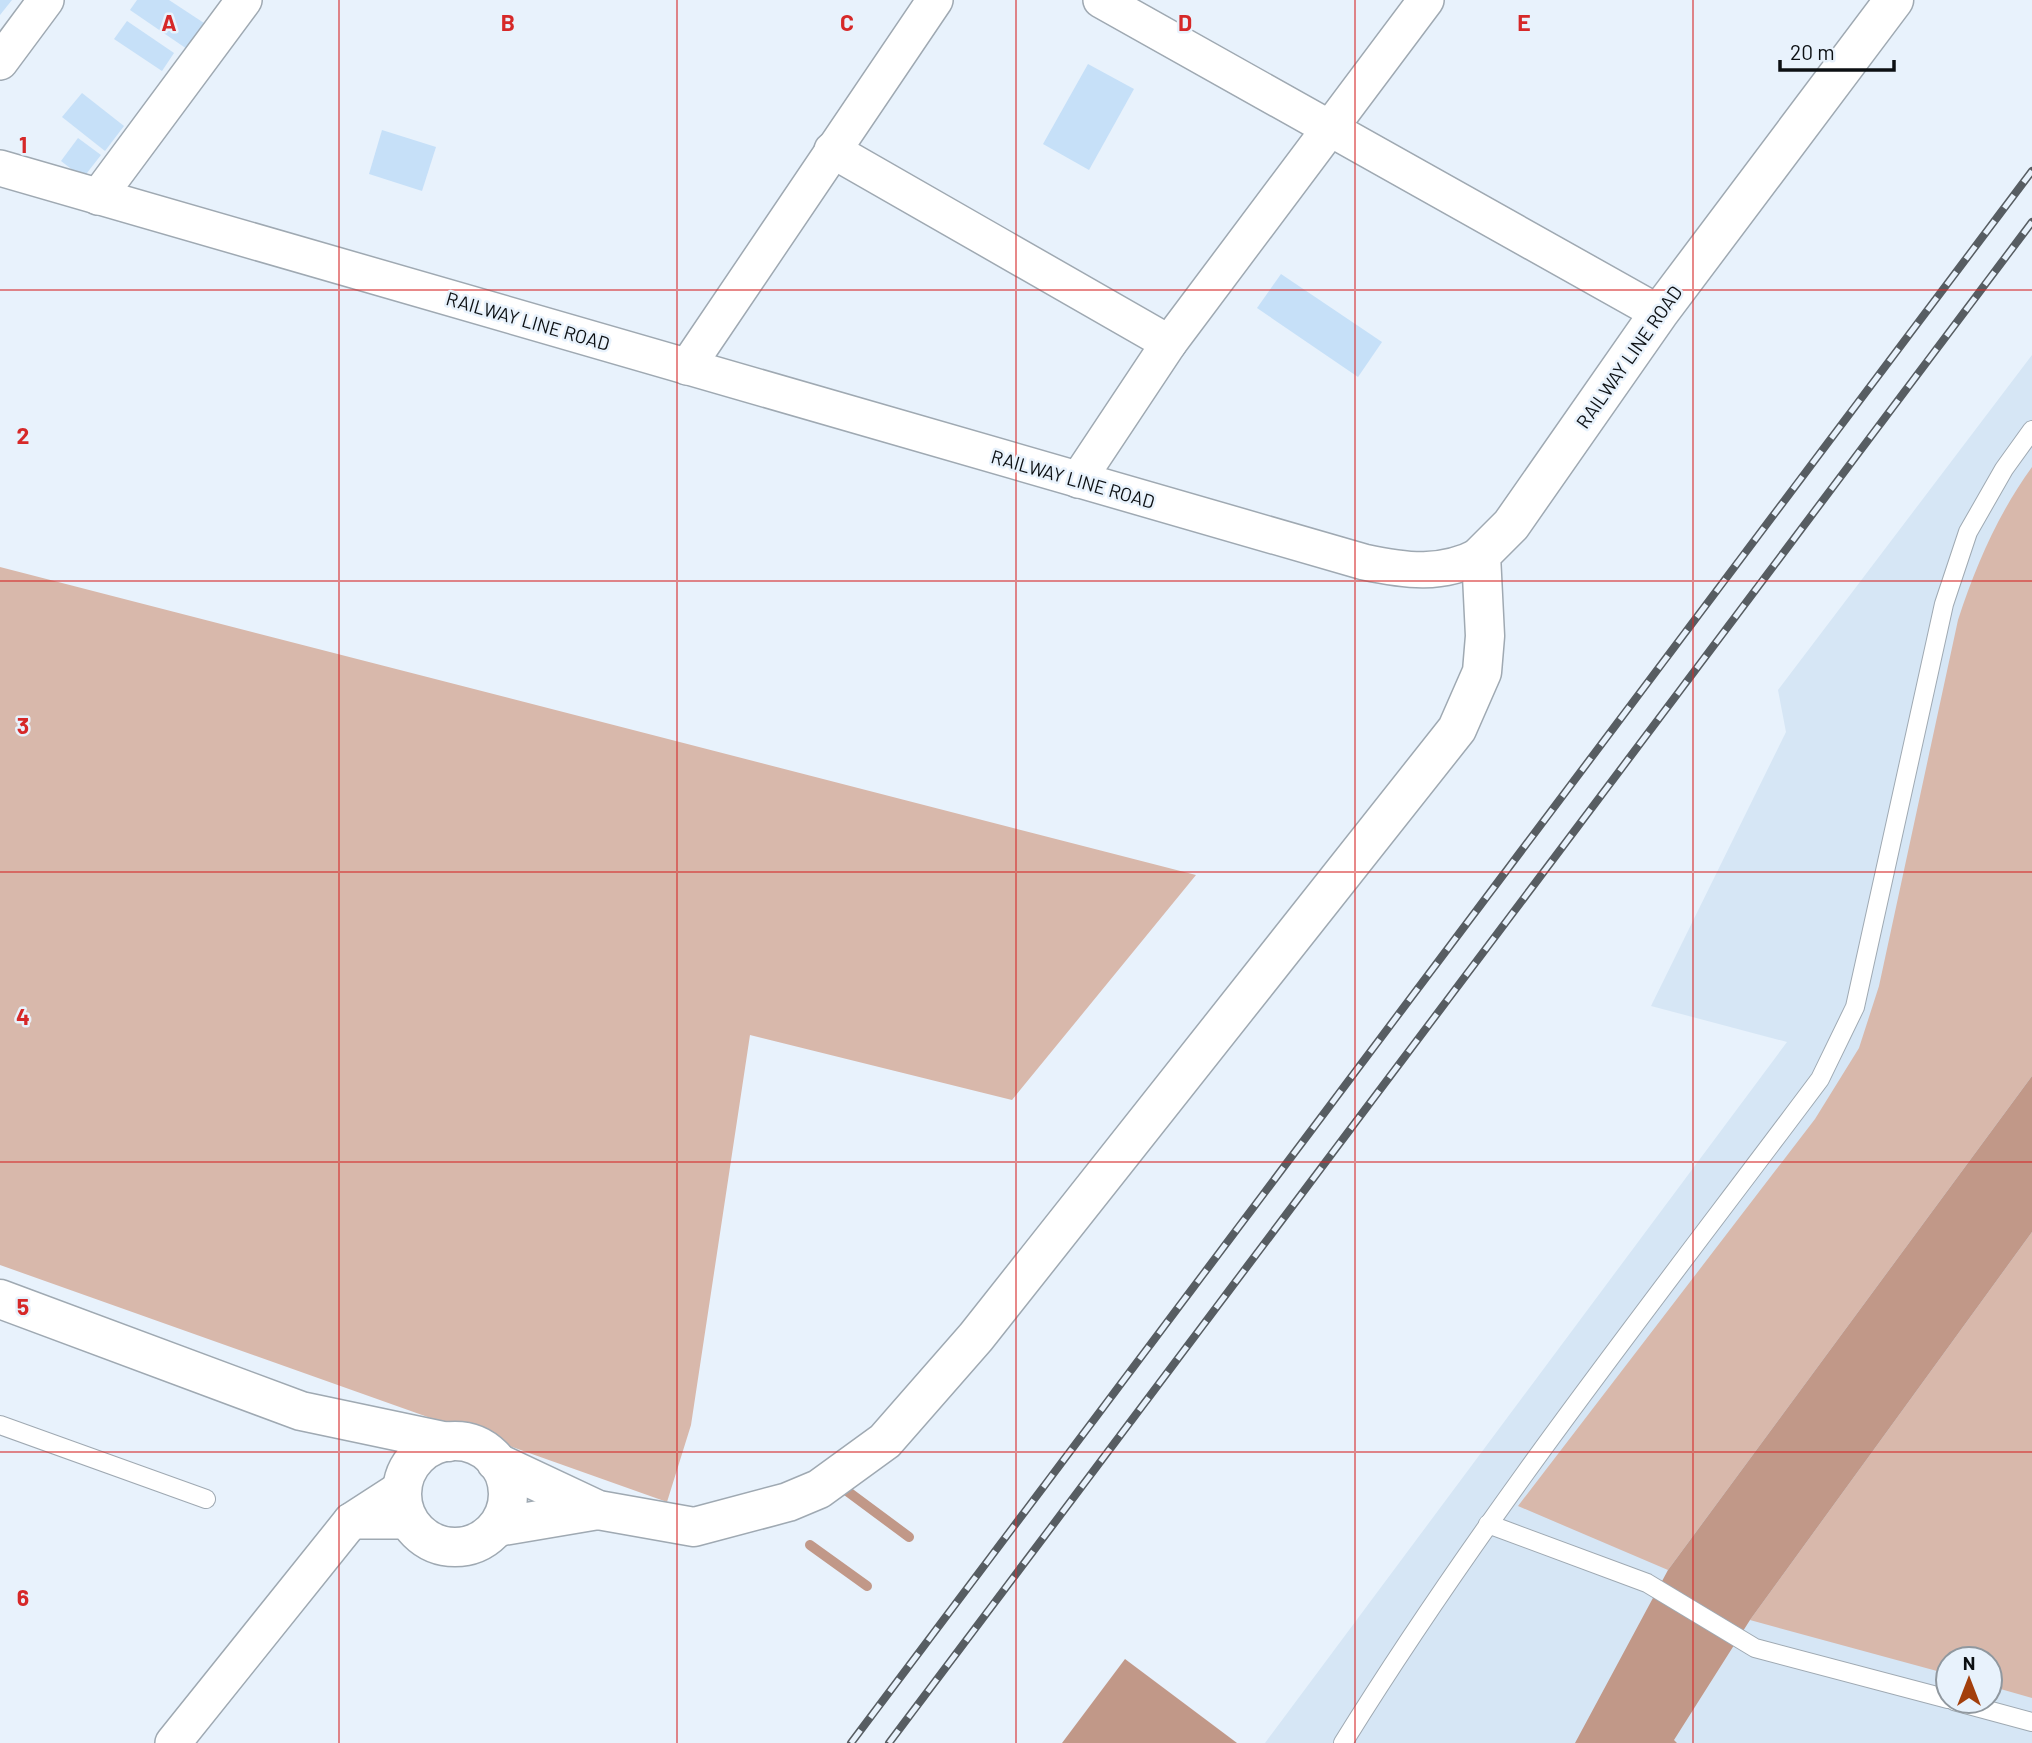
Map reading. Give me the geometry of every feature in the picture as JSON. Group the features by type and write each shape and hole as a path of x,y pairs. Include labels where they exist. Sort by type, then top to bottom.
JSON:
{"street":[{"path":"6,43 46,0"},
{"path":"98,197 244,0"},
{"path":"687,367 935,0"},
{"path":"1101,0 1659,313"},
{"path":"1078,480 1168,343 1426,0"},
{"name":"RAILWAY LINE ROAD","path":"0,168 1078,480 1397,569 1423,572 1447,569 1481,555 1511,525 1659,313 1894,0"},
{"path":"832,150 1168,343"},
{"path":"496,1462 598,1510 694,1527 788,1502 819,1489 885,1441 976,1337 1457,729 1482,672 1485,636 1481,555"},
{"path":"0,1299 300,1411 449,1442 466,1443 483,1450 496,1462 505,1477 508,1494 505,1511 497,1527 468,1546 452,1547 435,1543 420,1534 406,1494 300,1411"},
{"path":"173,1743 351,1521 406,1494 417,1457 431,1447 449,1442"},
{"path":"497,1527 598,1510"}],"lane":[{"path":"1343,1743 1408,1639 1488,1524 1820,1079 1855,1007 1948,592 1968,532 2004,469 2032,430"},
{"path":"0,1425 206,1499"},
{"path":"1488,1524 1654,1588 1755,1648 1934,1695"},
{"path":"2004,1714 2032,1722"}],"shaded area":[{"path":"2032,355 2032,1743 1265,1743 1787,1042 1651,1006 1786,732 1778,690"},
{"path":"2032,467 2032,1076 1668,1570 1518,1506 1815,1119 1859,1048 1879,986 1958,620 1989,540"},
{"path":"0,567 1196,875 1012,1100 750,1035 691,1425 667,1502 0,1265"},
{"path":"2032,1076 2032,1232 1750,1620 1674,1740 1677,1743 1575,1743 1668,1570"},
{"path":"2032,1232 2032,1698 2004,1690 2004,1645 1934,1645 1934,1670 1750,1620"},
{"path":"1125,1659 1237,1743 1062,1743"}],"building":[{"path":"0,0 12,0 0,15"},
{"path":"137,0 169,0 204,23 187,49 130,10"},
{"path":"127,21 174,53 162,71 114,39"},
{"path":"1088,64 1134,89 1089,170 1043,144"},
{"path":"82,93 124,126 105,151 62,117"},
{"path":"382,130 436,147 422,191 369,174"},
{"path":"78,138 101,155 83,178 61,161"},
{"path":"1281,274 1382,342 1358,377 1257,308"}],"waterway":[{"path":"847,1491 909,1537"},
{"path":"810,1545 867,1586"}],"railway":[{"path":"851,1743 2032,171"},
{"path":"889,1743 2032,222"}]}
